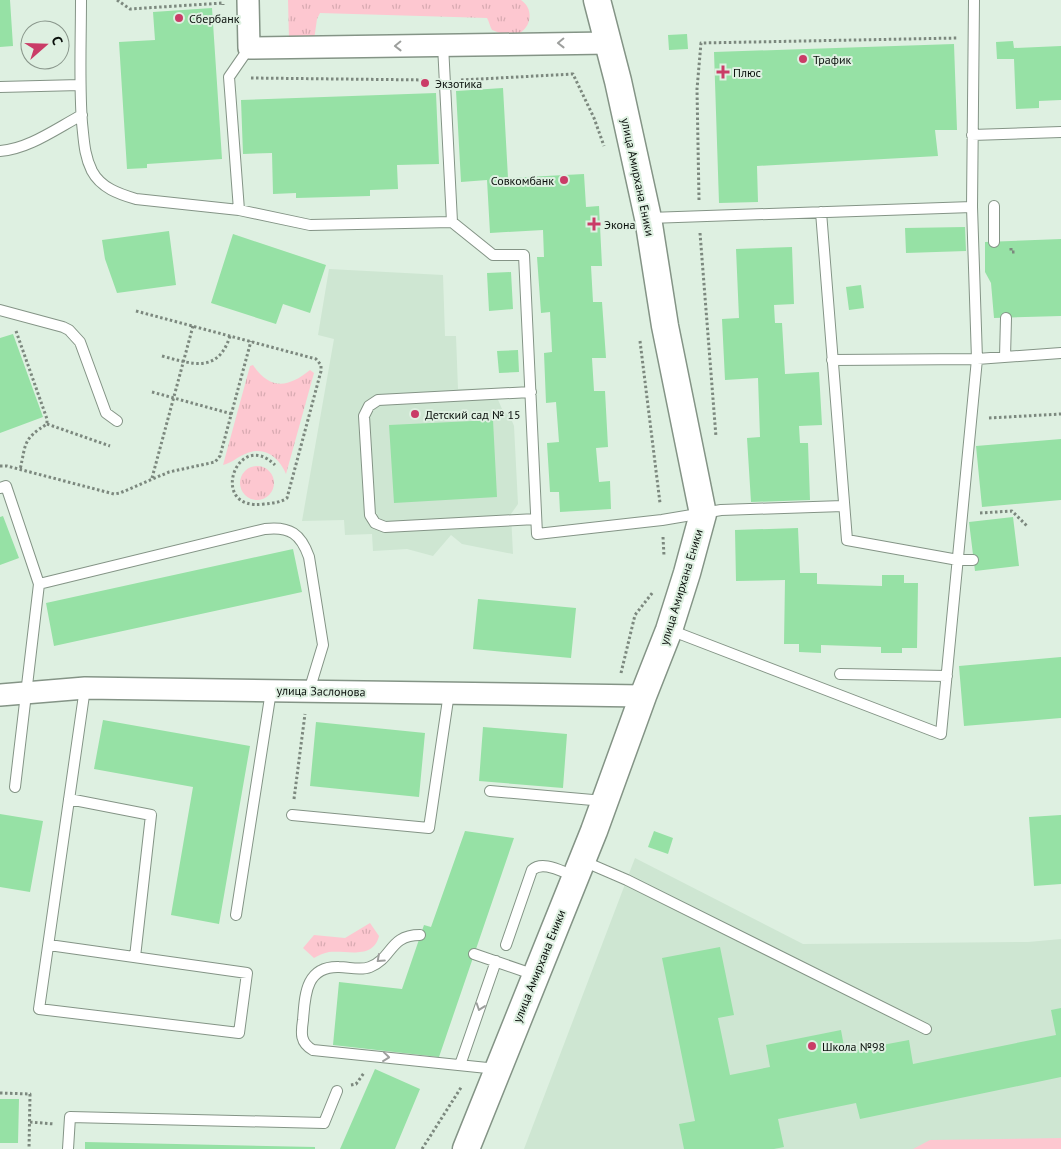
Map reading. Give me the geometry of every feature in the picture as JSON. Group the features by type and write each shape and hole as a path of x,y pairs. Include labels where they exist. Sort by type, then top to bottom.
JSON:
{"street":[{"path":"248,0 249,48 609,43"},
{"name":"улица Амирхана Еники","path":"466,1149 485,1068 535,975 579,868 642,696 669,630 703,514 665,326 648,218 609,43 596,0"},
{"name":"улица Заслонова","path":"0,695 85,688 642,696"}],"lane":[{"path":"82,0 80,86 85,154 93,172 106,187 136,199 239,210 310,225 452,222 493,255 524,255 532,392 537,534 662,520 721,510 843,506"},
{"path":"669,630 942,734 977,359 972,206 974,0"},
{"path":"443,45 452,222"},
{"path":"239,210 229,77 249,48"},
{"path":"0,87 80,86"},
{"path":"0,151 10,150 26,144 82,115"},
{"path":"972,135 1061,132"},
{"path":"648,218 972,206"},
{"path":"994,206 994,242"},
{"path":"821,212 847,540 958,560 974,560"},
{"path":"5,311 63,327 74,335 80,342 106,413 117,421"},
{"path":"1004,357 1006,318"},
{"path":"832,360 977,359 1061,353"},
{"path":"532,392 378,400 369,406 364,416 370,515 375,523 385,527 536,519"},
{"path":"0,488 6,486 39,584 15,787"},
{"path":"39,584 264,528 275,527 285,529 296,534 305,544 309,557 323,645 309,691"},
{"path":"840,674 947,676"},
{"path":"49,945 247,973 239,1033 39,1009 85,688"},
{"path":"236,915 271,690"},
{"path":"292,815 429,828 448,693"},
{"path":"490,791 605,801"},
{"path":"69,799 152,815 135,957"},
{"path":"506,945 532,870 544,865 579,868 627,880 926,1029"},
{"path":"420,935 398,940 380,960 370,966 357,969 334,967 321,971 311,980 306,988 301,1033 304,1043 313,1050 485,1068"},
{"path":"474,954 535,975"},
{"path":"460,1066 496,961"},
{"path":"68,1149 70,1117 324,1123 337,1091"}],"path":[{"path":"117,0 130,9 223,3 224,12"},
{"path":"700,43 973,38"},
{"path":"229,77 445,80 573,74 594,118 607,155"},
{"path":"136,310 316,359 322,367 287,498 280,502 255,505 247,504 234,492 231,484 232,477 236,466 240,462 250,456 261,456 275,464"},
{"path":"5,311 47,416 47,424"},
{"path":"152,479 193,326"},
{"path":"162,356 194,365 212,361 224,349 230,336"},
{"path":"639,336 662,520 663,553 667,561"},
{"path":"0,466 114,494 173,471 210,463 220,456 251,341"},
{"path":"152,392 232,414"},
{"path":"971,420 1061,414"},
{"path":"47,424 110,446"},
{"path":"20,470 27,440 32,433 47,424"},
{"path":"962,515 1012,511 1028,527"},
{"path":"615,695 635,615 659,585"},
{"path":"292,815 309,691"},
{"path":"337,1091 356,1084 377,1056"},
{"path":"422,1149 485,1068"},
{"path":"0,1093 30,1094 29,1149"},
{"path":"30,1122 69,1126"}],"shaded area":[{"name":"Детский сад № 15","path":"329,269 443,275 445,336 456,336 458,389 493,388 502,409 510,416 514,426 518,504 511,514 513,554 462,544 451,535 433,556 407,549 373,551 372,534 345,535 344,520 302,521 334,339 318,335"},
{"name":"Школа №98","path":"635,858 803,944 1028,942 1061,939 1061,1149 524,1149"}],"green space":[{"path":"288,0 521,0 527,6 529,20 522,32 508,36 492,30 487,18 320,13 317,19 314,40 289,39"},
{"path":"253,365 266,379 280,384 294,380 310,370 314,373 286,474 275,458 270,454 258,451 245,454 223,465 250,366"},
{"path":"257,466 269,471 274,483 269,495 257,500 245,495 240,483 245,471"},
{"path":"370,923 379,936 376,943 365,951 329,952 314,958 303,948 314,935 345,938"},
{"path":"1061,1138 1061,1149 913,1149 930,1140"}],"building":[{"path":"0,0 10,0 13,46 0,47"},
{"path":"212,8 222,159 147,164 147,168 127,169 119,42 155,40 153,12"},
{"path":"687,34 688,49 669,50 668,35"},
{"path":"1013,41 1014,48 1061,46 1061,100 1039,101 1039,108 1016,109 1014,59 997,59 996,42"},
{"path":"954,44 957,130 935,130 938,156 757,166 758,202 719,203 714,52"},
{"path":"503,88 508,178 584,174 586,207 599,206 602,266 591,266 593,302 602,302 606,358 592,358 594,391 605,391 608,447 596,448 599,482 610,481 611,509 560,512 559,492 550,492 547,443 559,442 556,402 546,403 544,353 552,352 550,312 541,313 537,257 544,257 543,230 490,233 487,180 461,182 456,91"},
{"path":"436,93 439,164 397,165 398,189 370,190 370,196 296,198 296,193 273,194 272,153 243,154 241,100"},
{"path":"965,227 966,251 906,253 905,228"},
{"path":"169,231 176,285 117,293 105,259 102,240"},
{"path":"233,234 326,265 310,313 283,304 276,324 211,303"},
{"path":"1061,239 1061,316 994,318 991,283 985,272 985,242"},
{"path":"792,247 794,304 774,305 775,323 782,323 785,374 819,372 822,425 799,426 800,443 808,443 810,500 751,502 747,438 760,437 758,378 725,380 722,319 739,318 736,249"},
{"path":"511,272 513,309 489,311 487,273"},
{"path":"861,285 864,308 849,310 846,287"},
{"path":"13,334 43,417 0,433 0,338"},
{"path":"518,350 519,372 499,373 497,351"},
{"path":"493,420 497,497 394,503 389,425"},
{"path":"1061,439 1061,500 982,507 976,446"},
{"path":"3,516 19,558 0,565 0,517"},
{"path":"1013,517 1019,566 975,571 969,522"},
{"path":"798,528 800,573 817,573 817,584 882,586 882,575 904,575 904,583 918,583 917,648 902,648 902,653 881,653 881,647 821,645 821,653 799,652 799,644 784,644 785,580 736,581 735,530"},
{"path":"293,549 302,592 54,646 46,603"},
{"path":"478,599 576,608 571,658 473,649"},
{"path":"1061,657 1061,718 964,726 959,666"},
{"path":"103,720 250,746 219,924 171,915 193,787 94,769"},
{"path":"316,722 425,733 419,797 310,786"},
{"path":"483,727 567,734 563,788 479,781"},
{"path":"0,814 43,821 30,892 0,887"},
{"path":"1061,815 1061,884 1034,886 1029,817"},
{"path":"465,831 514,838 439,1057 333,1045 339,982 402,989 424,925 431,927"},
{"path":"654,831 673,838 668,854 648,847"},
{"path":"720,947 734,1015 718,1018 730,1075 770,1067 766,1045 841,1030 845,1052 909,1040 913,1064 1056,1035 1051,1010 1061,1008 1061,1077 860,1119 856,1103 778,1119 784,1147 774,1149 684,1149 679,1124 695,1121 662,958"},
{"path":"375,1069 420,1089 395,1149 340,1149"},
{"path":"0,1099 19,1099 18,1143 0,1143"},
{"path":"85,1142 315,1147 315,1149 85,1149"}],"place":[{"name":"Сбербанк","path":"179,18"},
{"name":"Трафик","path":"803,59"},
{"name":"Плюс","path":"723,72"},
{"name":"Экзотика","path":"425,83"},
{"name":"Совкомбанк","path":"564,180"},
{"name":"Экона","path":"594,224"},
{"name":"Детский сад № 15","path":"415,414"},
{"name":"Школа №98","path":"812,1046"}]}
